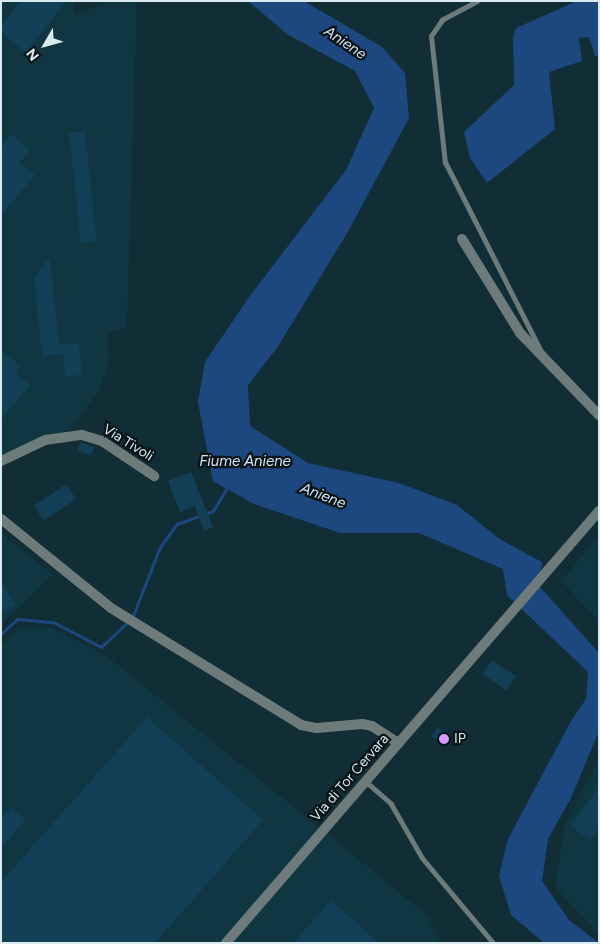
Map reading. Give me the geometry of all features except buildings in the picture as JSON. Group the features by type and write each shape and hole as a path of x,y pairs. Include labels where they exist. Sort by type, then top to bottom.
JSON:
{"street":[{"path":"462,239 520,333 599,415"},
{"name":"Via Tivoli","path":"1,460 45,440 82,435 102,441 154,476"},
{"name":"Via di Tor Cervara","path":"226,943 599,511"},
{"path":"1,519 111,608 301,725 317,728 362,724 382,732 398,743"}],"lane":[{"path":"477,1 442,20 431,36 445,162 538,340 543,356"},
{"path":"365,781 391,804 422,858 494,943"}],"shaded area":[{"path":"1,1 73,1 75,15 110,1 137,1 127,327 108,333 109,363 99,391 70,429 1,455"},
{"path":"1,533 53,575 1,625"},
{"path":"599,536 599,620 561,581"},
{"path":"19,628 53,628 108,657 426,914 441,943 1,943 1,645"},
{"path":"599,760 599,934 555,887 565,824"}],"water":[{"name":"Fiume Aniene","path":"248,1 304,1 382,47 405,73 409,118 349,230 277,348 248,385 250,426 308,463 399,483 457,505 501,540 542,562 540,587 599,653 599,731 571,798 548,839 542,881 569,920 599,943 544,943 511,915 499,876 508,839 571,721 586,699 588,672 507,595 503,569 419,533 340,533 254,504 213,481 198,402 205,362 249,297 346,170 374,108 355,71 287,34"},
{"path":"577,1 599,1 599,56 595,56 589,37 579,38 582,61 549,72 555,129 487,183 470,158 464,132 514,85 513,37 516,28"}],"waterway":[{"path":"1,634 17,619 53,622 101,647 132,618 160,547 177,524 213,511 228,486"}],"place":[{"name":"IP","path":"444,739"}],"water label":[{"name":"Aniene","path":"345,43"},
{"name":"Aniene","path":"323,496"}]}
